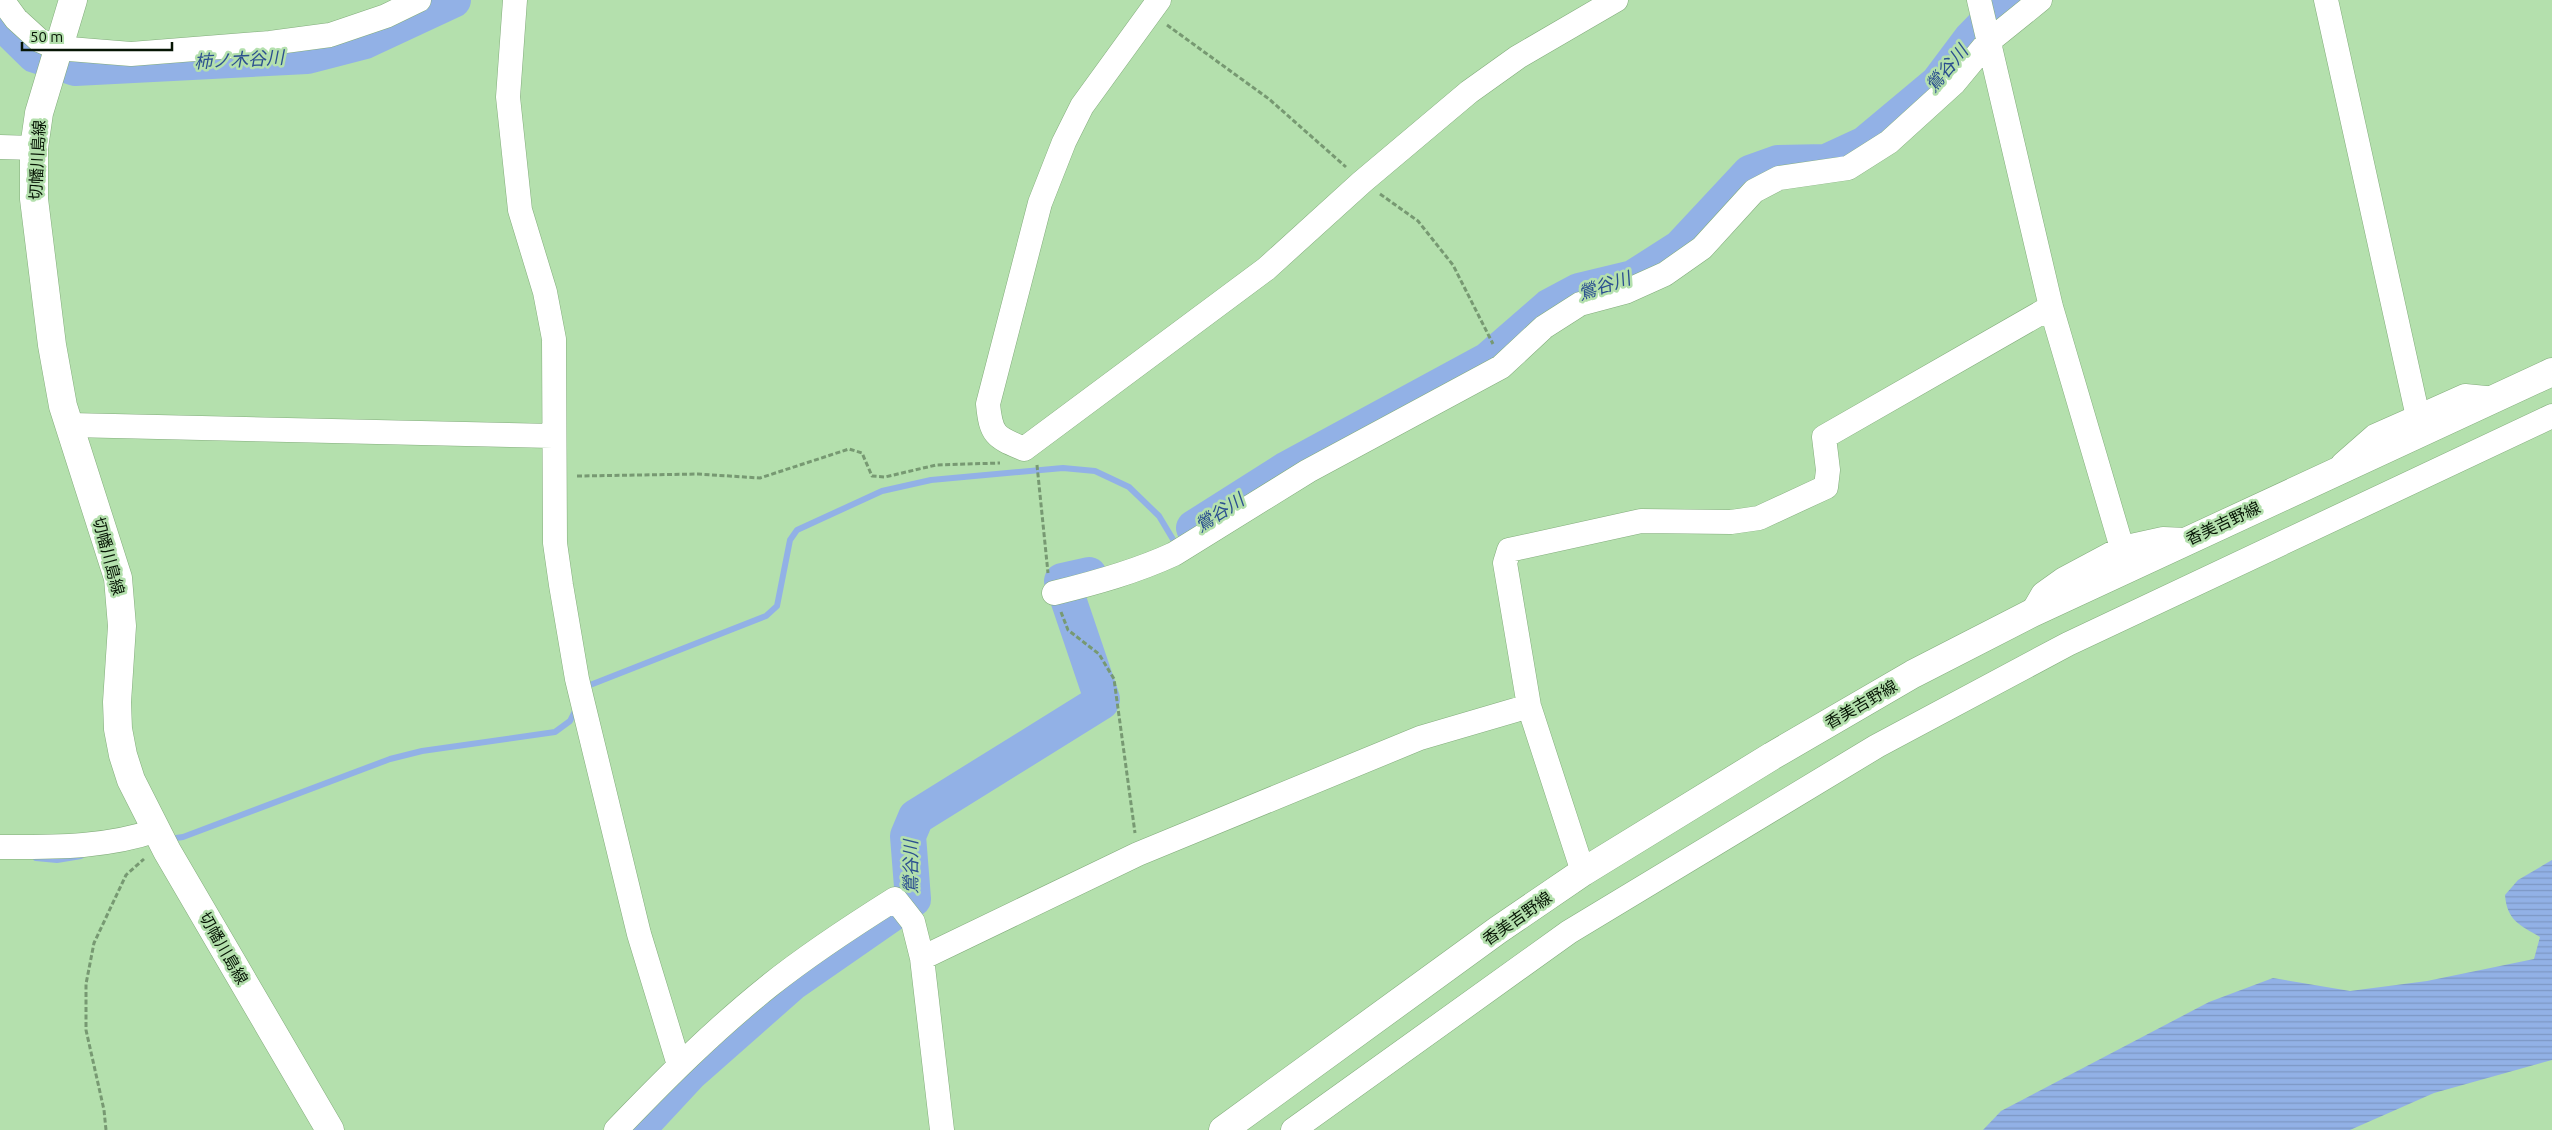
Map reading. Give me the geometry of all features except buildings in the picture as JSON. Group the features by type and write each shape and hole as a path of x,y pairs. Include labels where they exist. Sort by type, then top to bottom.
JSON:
{"main road":[{"name":"切幡川島線","path":"73,0 39,113 34,148 34,199 52,345 64,406 118,578 122,626 118,702 123,755 131,780 162,841 330,1130"},
{"name":"香美吉野線","path":"1223,1130 1498,930 1583,872 1772,756 1913,674 2032,613 2186,540 2552,372"}],"street":[{"path":"2,0 16,19 55,57 131,54 270,43 330,35 386,16 419,0"},
{"path":"515,0 508,97 520,210 545,292 554,339 555,543 577,679 639,934 678,1065"},
{"path":"1155,6 1082,106 1064,142 1040,203 988,404 989,422 998,438 1024,450 1266,269 1362,182 1469,92 1518,57 1616,0"},
{"path":"1979,0 2052,307 2122,548"},
{"path":"1062,591 1102,581 1174,554 1308,471 1501,367 1544,327 1580,304 1625,292 1665,274 1702,248 1754,191 1779,178 1848,168 1889,142 1954,83 1987,38 2040,0"},
{"path":"2326,0 2418,417"},
{"path":"0,148 34,148"},
{"path":"1583,872 1530,706 1505,563 1509,550 1641,521 1731,522 1759,518 1826,487 1828,470 1824,437 2052,307"},
{"path":"2334,471 2375,436 2465,396 2496,399"},
{"path":"1293,1130 1569,932 1877,746 2068,644 2552,416"},
{"path":"70,425 553,436"},
{"path":"2032,613 2043,594 2064,579 2122,548 2163,539 2186,540"},
{"path":"922,958 1138,854 1420,738 1530,706"},
{"path":"0,847 63,847 132,839 162,841"},
{"path":"616,1130 678,1065 770,985 822,947 895,899 913,922 922,958 942,1130"}],"path":[{"path":"1155,6 1269,99 1362,182 1418,221 1453,265 1495,349"},
{"path":"555,477 698,474 760,478 849,449 862,453 872,476 885,477 936,465 993,464 1010,461 1024,450"},
{"path":"1038,468 1049,577 1062,591 1068,630 1074,637 1099,654 1114,679 1138,854"},
{"path":"106,1130 104,1110 86,1030 86,984 94,943 126,876 162,841"}],"water":[{"path":"2552,860 2552,1060 2434,1093 2350,1130 1983,1130 2001,1111 2209,1002 2273,978 2350,991 2427,981 2534,959 2540,937 2512,917 2508,911 2505,895 2518,880"}],"waterway":[{"name":"柿ノ木谷川","path":"0,21 35,55 75,68 307,56 365,41 453,0"},
{"name":"鶯谷川","path":"1194,528 1287,469 1488,360 1549,307 1579,291 1633,278 1680,248 1750,173 1778,163 1826,162 1865,144 1938,83 1971,39 2009,0"},
{"path":"585,687 766,616 777,606 790,540 797,530 882,491 931,480 1063,468 1095,471 1129,487 1159,516 1174,541"},
{"name":"鶯谷川","path":"637,1130 690,1073 792,983 913,899 908,836 916,817 1101,702 1102,699 1062,581 1089,575"},
{"path":"169,839 183,837 390,759 422,751 555,732 570,721 576,709"},
{"path":"36,858 57,860 81,856"}]}
